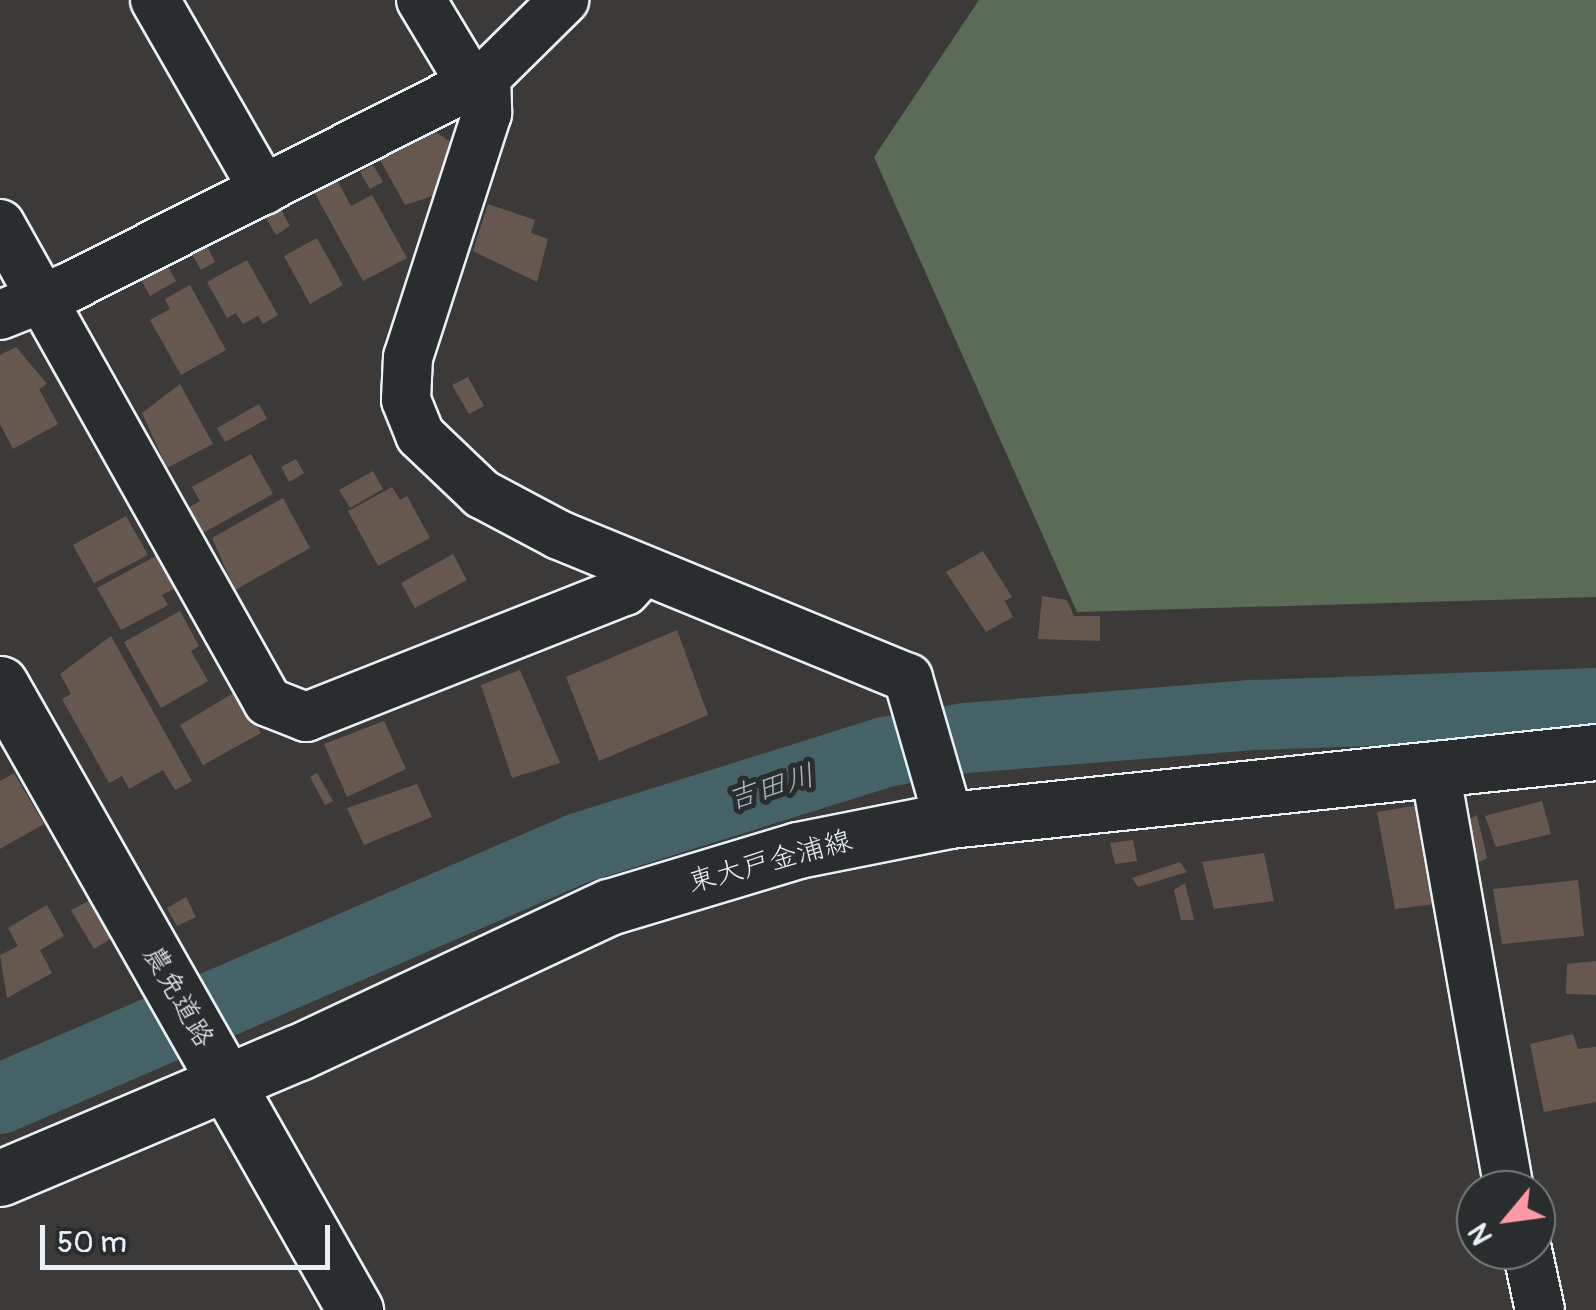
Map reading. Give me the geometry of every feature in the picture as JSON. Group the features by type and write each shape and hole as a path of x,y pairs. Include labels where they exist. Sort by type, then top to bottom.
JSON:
{"main road":[{"name":"農免道路","path":"0,684 355,1310"},
{"name":"東大戸金浦線","path":"0,1178 221,1071 609,907 798,850 946,811 1436,770 1596,752"}],"street":[{"path":"155,0 264,190"},
{"path":"421,0 479,81 487,113 408,356 406,400 420,435 482,494 642,572 908,678 914,688 946,811"},
{"path":"21,306 264,190 479,81 564,0"},
{"path":"0,224 21,306 268,702 306,717 625,591 642,572"},
{"path":"1436,770 1506,1170"},
{"path":"1532,1270 1540,1310"}],"green space":[{"path":"979,0 1596,0 1596,597 1077,612 874,157"}],"building":[{"path":"436,132 452,143 436,195 405,205 379,158"},
{"path":"373,165 383,182 370,189 360,172"},
{"path":"335,176 351,206 372,195 407,258 363,281 312,188"},
{"path":"488,204 535,220 531,233 548,239 537,282 473,251"},
{"path":"281,209 290,226 276,235 266,218"},
{"path":"317,238 343,285 310,304 284,256"},
{"path":"206,244 215,262 201,270 191,253"},
{"path":"247,260 278,315 263,324 258,316 243,324 236,313 227,318 207,282"},
{"path":"168,266 176,281 150,296 141,280"},
{"path":"190,285 226,350 181,375 150,320 170,309 165,299"},
{"path":"16,347 47,384 39,389 58,424 13,449 0,424 0,355"},
{"path":"468,377 484,406 469,414 452,385"},
{"path":"180,384 213,444 167,468 142,413"},
{"path":"259,404 267,419 225,442 217,428"},
{"path":"251,454 273,494 203,533 188,508 200,501 192,487"},
{"path":"296,459 304,473 289,482 281,467"},
{"path":"373,471 383,489 350,508 339,490"},
{"path":"392,487 400,500 407,496 430,538 378,566 348,511"},
{"path":"283,498 310,548 235,590 212,538"},
{"path":"126,516 148,555 94,583 73,545"},
{"path":"165,551 183,584 162,595 168,605 121,630 97,588"},
{"path":"983,551 1012,597 1005,601 1013,617 986,632 946,572"},
{"path":"453,554 467,580 415,608 401,583"},
{"path":"1042,596 1067,600 1074,616 1100,616 1100,641 1038,639"},
{"path":"180,611 199,646 191,651 208,681 161,708 124,642"},
{"path":"677,630 708,715 599,761 566,677"},
{"path":"111,636 192,781 175,790 163,770 129,789 122,776 109,783 62,699 71,694 60,674"},
{"path":"520,670 560,763 512,778 481,685"},
{"path":"237,691 261,733 203,765 180,725"},
{"path":"384,721 406,769 347,797 324,744"},
{"path":"14,773 44,824 0,849 0,781"},
{"path":"317,773 333,801 325,805 310,777"},
{"path":"417,784 432,817 364,845 347,808"},
{"path":"1542,801 1551,834 1496,847 1485,816"},
{"path":"1419,805 1435,904 1395,909 1377,812"},
{"path":"1477,815 1487,858 1475,864 1466,821"},
{"path":"1133,840 1137,861 1115,864 1110,843"},
{"path":"1264,853 1274,901 1214,909 1202,862"},
{"path":"1180,862 1187,872 1138,887 1132,878"},
{"path":"1578,880 1584,936 1502,944 1493,889"},
{"path":"1185,883 1194,920 1181,920 1174,890"},
{"path":"186,897 196,917 177,926 167,908"},
{"path":"91,900 112,938 94,949 71,910"},
{"path":"47,905 64,936 40,950 52,973 7,998 0,955 18,946 8,928"},
{"path":"1596,961 1596,995 1566,994 1567,964"},
{"path":"1573,1034 1578,1049 1596,1047 1596,1102 1544,1112 1530,1044"}],"waterway":[{"name":"吉田川","path":"0,1099 579,848 885,752 966,738 1255,715 1596,703"}]}
